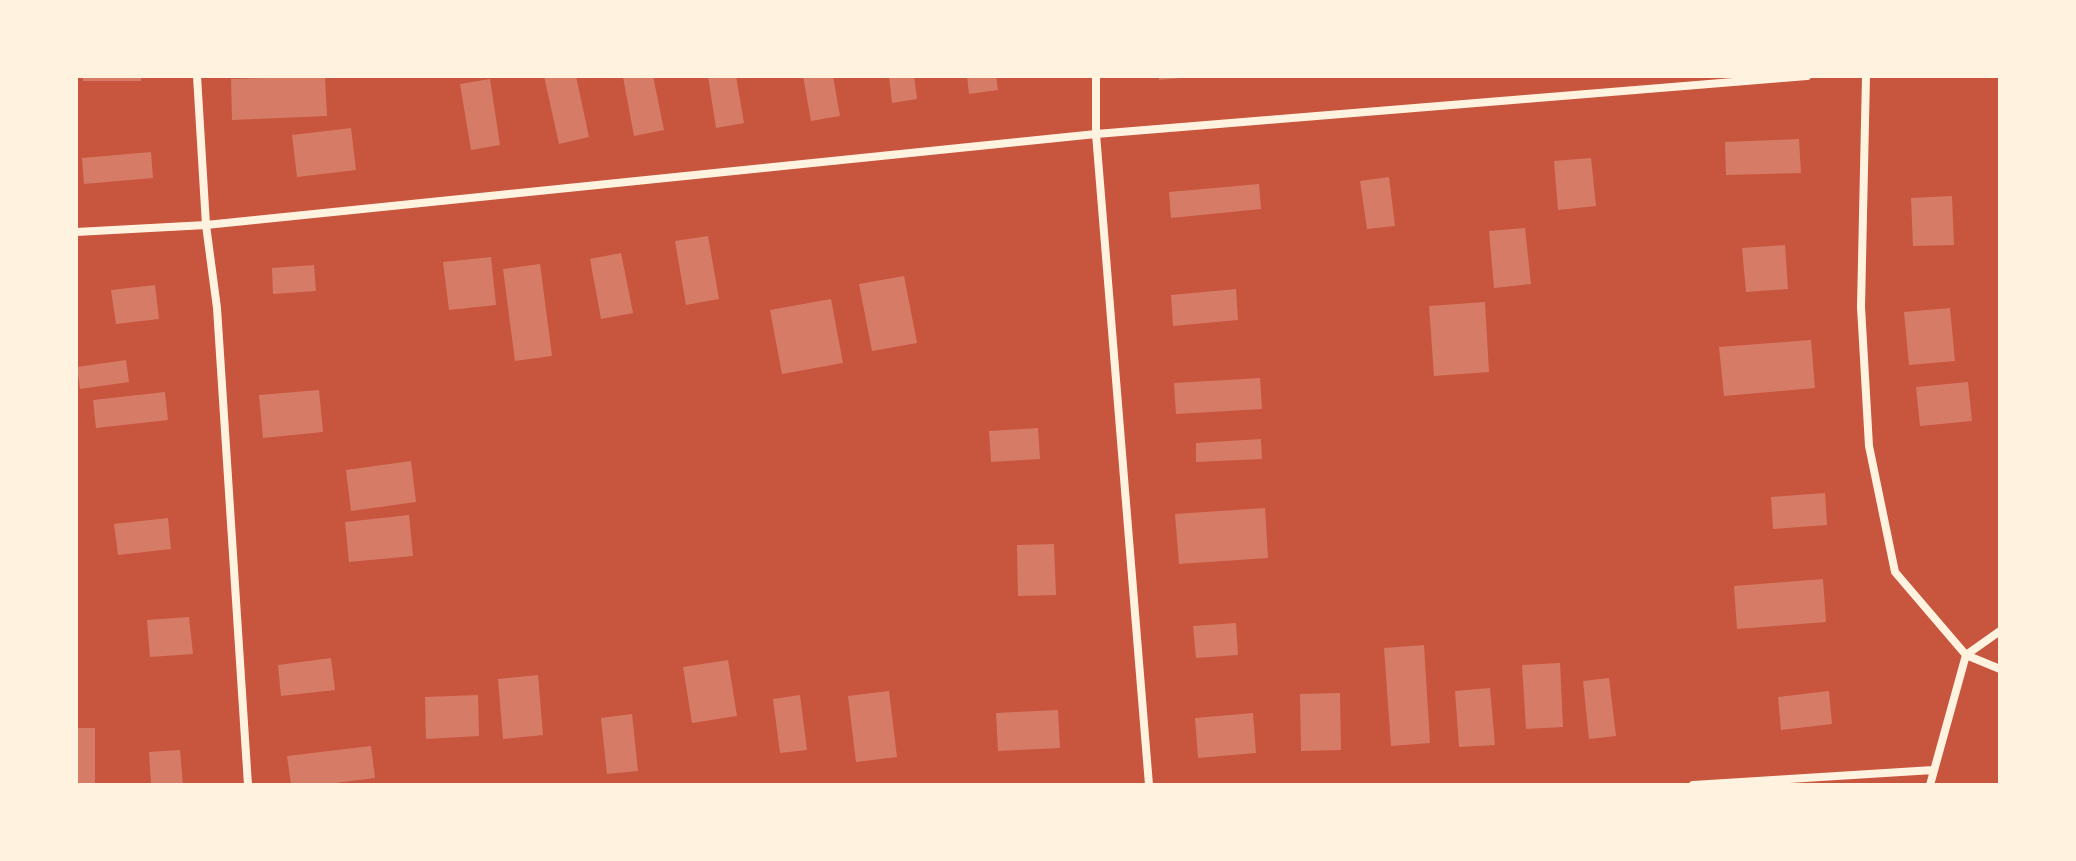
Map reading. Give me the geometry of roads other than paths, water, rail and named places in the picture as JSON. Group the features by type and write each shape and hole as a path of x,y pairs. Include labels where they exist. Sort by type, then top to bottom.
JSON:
{"street":[{"path":"197,76 206,225 218,324 248,785"},
{"path":"1096,76 1096,134 1149,785"},
{"path":"76,232 206,225 1096,134 1807,76"},
{"path":"1866,76 1861,307 1869,446 1895,572 1966,655 2000,669"},
{"path":"1930,785 1966,655 2000,631"},
{"path":"1693,785 1933,770"}]}
